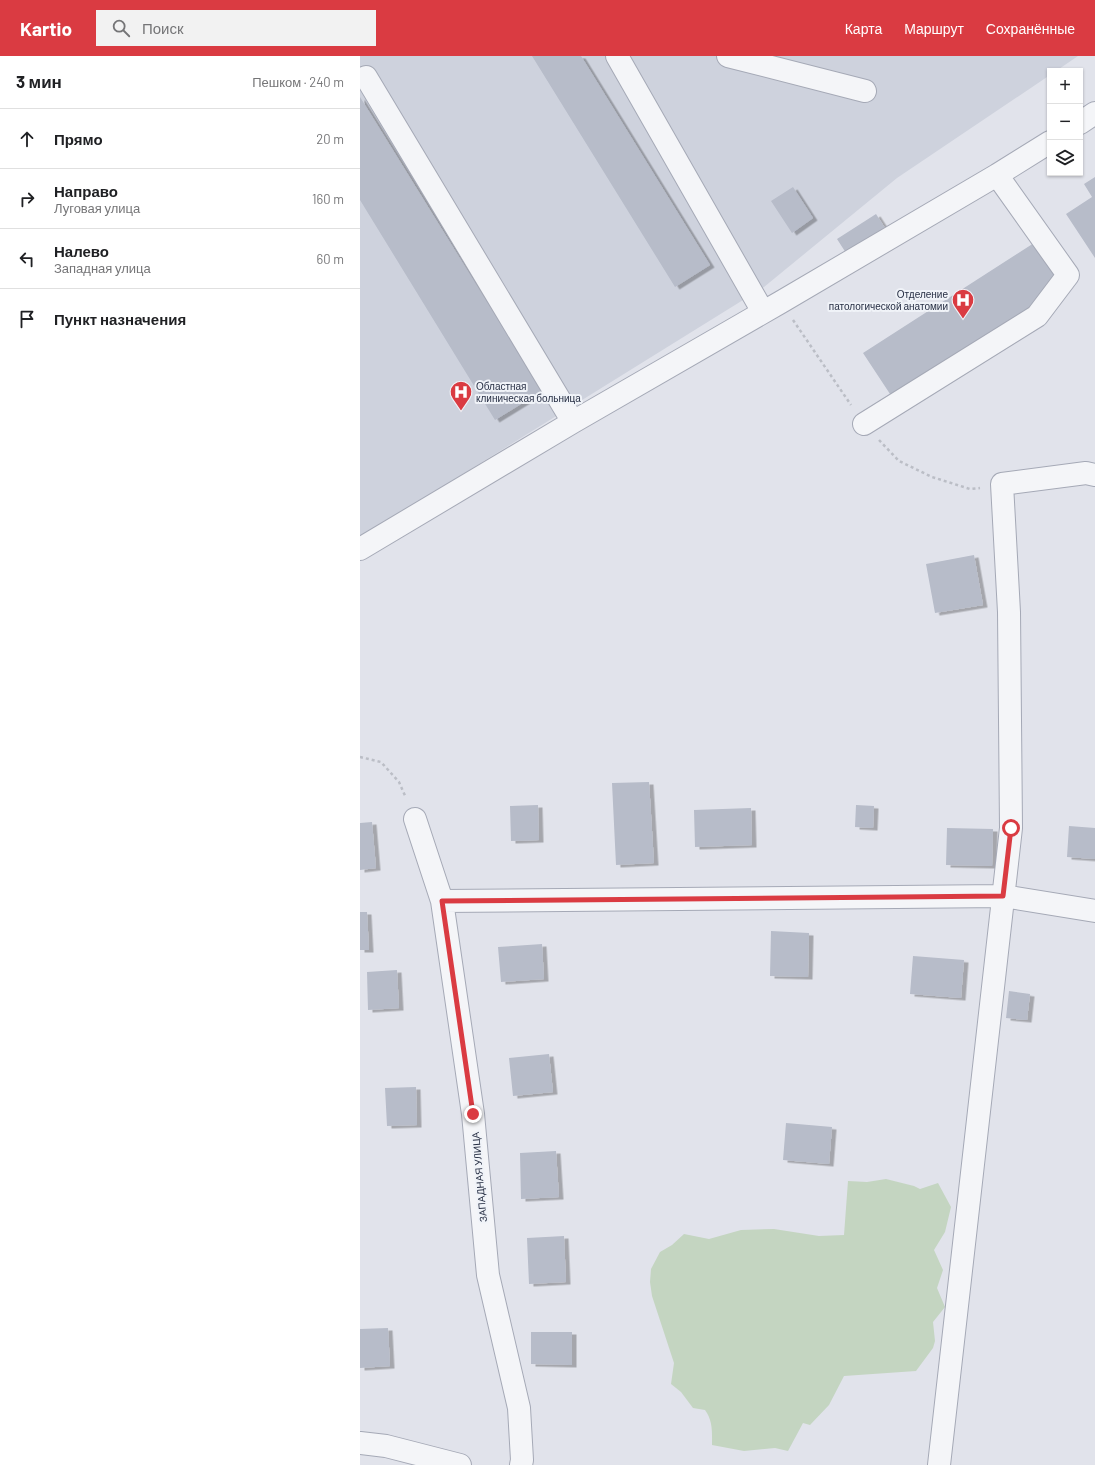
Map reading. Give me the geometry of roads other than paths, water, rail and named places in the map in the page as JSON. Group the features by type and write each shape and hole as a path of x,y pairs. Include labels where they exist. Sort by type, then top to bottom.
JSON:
{"street":[{"path":"617,56 763,312"},
{"path":"728,56 865,91"},
{"path":"366,77 573,422"},
{"path":"1083,121 1095,113"},
{"path":"360,549 573,422 997,175 1047,144"},
{"path":"864,424 1037,316 1068,275 997,175"},
{"path":"939,1465 1011,828 1009,612 1002,484 1086,473 1095,475"},
{"name":"ЗАПАДНАЯ УЛИЦА","path":"415,819 442,901 473,1114 488,1275 519,1408 521,1465"},
{"path":"442,901 1003,896 1095,911"},
{"path":"360,1443 386,1446 460,1465"}],"place":[{"name":"Отделение патологической анатомии","path":"963,320"},
{"name":"Областная клиническая больница","path":"461,412"}]}
